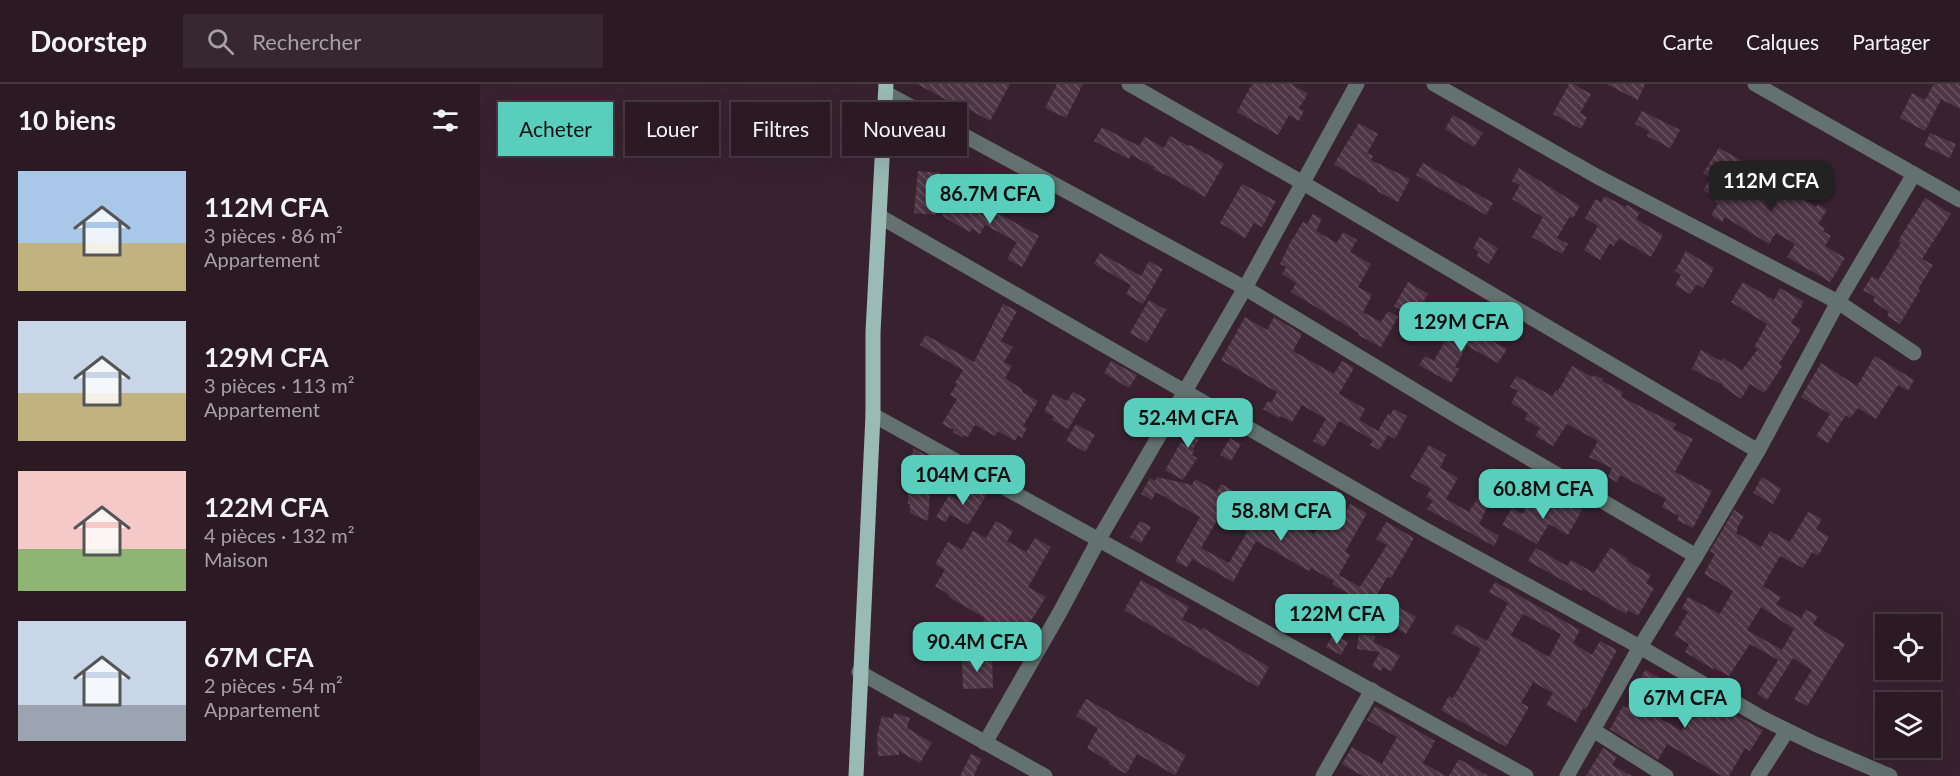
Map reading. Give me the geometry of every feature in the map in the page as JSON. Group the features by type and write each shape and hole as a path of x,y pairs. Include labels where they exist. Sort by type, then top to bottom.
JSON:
{"main road":[{"path":"856,776 859,672 873,415 873,332 886,88"}],"street":[{"path":"1129,84 1304,183 1758,451"},
{"path":"985,743 1099,539 1245,288 1358,84"},
{"path":"1434,84 1598,177 1838,302 1914,353"},
{"path":"1755,84 1960,200"},
{"path":"886,88 1245,288 1696,556"},
{"path":"1567,776 1640,647 1758,451 1838,302 1914,174"},
{"path":"879,216 1424,529 1640,647 1787,731 1890,776"},
{"path":"873,415 1526,776"},
{"path":"859,672 1045,776"},
{"path":"1323,776 1372,690"},
{"path":"1593,730 1666,776"},
{"path":"1758,776 1787,731"}],"building":[{"path":"917,84 1010,84 990,121 968,109 967,111 967,102 950,102"},
{"path":"1057,84 1083,84 1066,118 1045,108"},
{"path":"1252,84 1291,84 1308,94 1299,108 1304,111 1299,121 1289,115 1278,135 1237,112"},
{"path":"1569,84 1591,94 1580,113 1587,117 1581,129 1553,114"},
{"path":"1606,84 1645,84 1638,100"},
{"path":"1934,84 1960,84 1960,109 1941,99 1925,131 1900,118 1912,93 1925,100"},
{"path":"1642,111 1680,130 1670,148 1647,136 1649,131 1635,124"},
{"path":"1453,115 1483,133 1474,147 1445,129"},
{"path":"1359,123 1378,134 1367,153 1373,156 1371,160 1410,179 1398,202 1334,164"},
{"path":"1102,127 1139,146 1145,137 1164,148 1170,136 1224,164 1205,197 1131,155 1129,159 1094,141"},
{"path":"1930,133 1956,144 1950,158 1924,146"},
{"path":"1719,148 1816,207 1818,204 1827,210 1818,224 1825,228 1823,231 1831,236 1825,246 1845,258 1830,282 1787,257 1795,244 1776,233 1769,244 1725,217 1722,222 1711,215 1718,204 1714,201 1716,198 1703,190 1711,178 1703,173"},
{"path":"1423,163 1493,203 1486,215 1416,175"},
{"path":"1519,168 1580,206 1573,218 1570,216 1557,238 1568,244 1562,254 1532,237 1543,217 1512,199 1520,185 1512,181"},
{"path":"918,171 940,173 936,215 914,213"},
{"path":"1242,184 1276,201 1262,227 1254,223 1245,238 1220,223"},
{"path":"957,190 1039,236 1022,267 1007,259 1017,242 985,225 980,234 972,229 970,232 942,216"},
{"path":"1605,196 1640,213 1636,219 1663,235 1651,257 1619,238 1614,246 1610,243 1600,260 1584,250 1598,226 1585,218 1596,199 1601,202"},
{"path":"1925,198 1951,214 1922,259 1933,265 1900,324 1887,316 1889,312 1873,301 1875,297 1863,290 1872,276 1878,280 1901,243 1898,241"},
{"path":"1313,214 1322,219 1316,231 1337,243 1343,232 1357,240 1350,252 1371,264 1358,287 1372,295 1363,312 1381,322 1388,311 1398,317 1381,347 1291,292 1296,283 1282,274 1286,267 1280,264 1303,222 1307,224"},
{"path":"1479,237 1498,248 1489,264 1476,256 1479,252 1473,248"},
{"path":"1686,251 1714,268 1703,288 1697,284 1690,294 1675,285 1681,275 1675,271"},
{"path":"1100,253 1141,276 1149,261 1163,269 1143,304 1126,294 1131,285 1094,264"},
{"path":"1408,282 1428,294 1414,318 1394,306"},
{"path":"1743,282 1774,300 1780,288 1804,302 1791,323 1801,329 1779,364 1782,366 1772,382 1764,393 1750,384 1741,399 1723,385 1692,369 1701,350 1721,361 1723,358 1742,370 1758,349 1754,347 1767,324 1731,302"},
{"path":"1149,300 1166,310 1147,343 1130,333"},
{"path":"1003,304 1017,311 1001,341 1013,347 1004,362 1012,366 1005,378 1038,401 1023,426 1027,428 1022,438 1018,435 1015,441 998,431 995,436 975,425 968,437 964,435 963,438 942,424 957,399 950,395 963,370 920,345 926,335 974,362"},
{"path":"1245,317 1267,330 1274,317 1302,334 1293,351 1334,374 1342,361 1354,368 1339,394 1365,409 1359,420 1378,431 1388,414 1390,415 1394,409 1407,416 1395,439 1388,435 1379,450 1370,445 1373,440 1339,421 1324,447 1313,441 1326,419 1302,405 1292,422 1263,409 1268,401 1272,402 1277,392 1221,360"},
{"path":"1462,324 1507,349 1498,363 1467,346 1455,367 1459,369 1451,383 1419,365 1425,356 1434,361 1447,337 1452,340"},
{"path":"1875,356 1914,380 1908,391 1898,385 1876,419 1858,408 1850,418 1846,415 1828,443 1816,436 1830,414 1801,397 1821,363 1857,386"},
{"path":"1111,361 1137,375 1129,388 1104,373"},
{"path":"1572,366 1592,377 1594,375 1603,379 1602,381 1623,392 1621,397 1676,424 1673,429 1693,439 1675,472 1712,491 1693,528 1677,520 1679,516 1662,507 1666,499 1620,475 1617,482 1608,477 1612,468 1589,457 1598,441 1567,424 1553,446 1535,436 1540,428 1525,419 1528,413 1511,403 1518,391 1510,387 1516,376 1552,396 1556,390 1558,391"},
{"path":"1073,392 1086,399 1068,429 1052,420 1054,417 1044,411 1053,394 1067,401"},
{"path":"1142,401 1155,409 1138,438 1124,431"},
{"path":"1201,412 1212,419 1193,449 1195,450 1192,455 1197,458 1183,480 1165,470 1181,442 1184,444"},
{"path":"1076,424 1095,435 1085,452 1066,441"},
{"path":"1230,438 1241,444 1231,461 1220,455"},
{"path":"1429,445 1446,455 1440,468 1458,478 1446,499 1469,512 1479,496 1490,502 1479,524 1499,536 1494,546 1427,509 1433,501 1426,497 1431,489 1410,477"},
{"path":"913,448 932,459 928,521 910,513 910,504 908,504 909,469 912,469"},
{"path":"1157,477 1192,485 1195,479 1217,492 1221,484 1249,499 1240,514 1265,528 1275,512 1314,534 1322,520 1336,528 1350,504 1367,513 1345,552 1350,555 1339,575 1360,587 1387,545 1376,539 1386,522 1414,538 1391,578 1387,577 1377,595 1416,617 1406,634 1391,625 1395,620 1332,584 1334,581 1311,568 1309,571 1256,541 1233,582 1192,559 1187,567 1175,561 1200,517 1156,492 1152,500 1141,494 1150,478 1155,481","holes":["1219,517 1247,532 1229,563 1201,548"]},
{"path":"1762,477 1781,489 1773,504 1753,493"},
{"path":"971,484 987,494 968,525 950,514 946,522 936,517 949,495 961,502"},
{"path":"1557,496 1582,510 1568,535 1549,524 1537,544 1502,525 1512,508 1522,514 1528,504 1547,515"},
{"path":"1734,510 1744,516 1736,533 1761,547 1770,531 1790,542 1808,512 1822,519 1816,529 1829,537 1818,556 1812,552 1803,568 1780,556 1763,586 1781,597 1776,604 1801,618 1806,610 1818,616 1813,624 1845,644 1807,706 1794,699 1812,670 1793,658 1767,700 1757,694 1778,660 1750,644 1729,676 1685,652 1689,644 1674,635 1688,612 1682,608 1688,597 1720,614 1733,591 1704,574 1715,554 1710,551","holes":["1761,607 1794,629 1782,650 1747,630"]},
{"path":"996,521 1013,531 1007,541 1026,552 1035,538 1051,547 1028,587 1046,597 1025,630 1021,628 1015,638 1000,630 998,633 982,624 985,618 935,586 945,570 935,564 948,542 962,550 973,531 986,538"},
{"path":"1140,521 1151,527 1141,543 1130,537"},
{"path":"1536,548 1567,566 1571,560 1594,573 1610,548 1651,575 1646,583 1654,588 1638,616 1628,610 1626,614 1528,561"},
{"path":"1141,580 1189,607 1182,619 1202,630 1203,628 1269,667 1258,687 1124,610"},
{"path":"1495,582 1580,630 1573,643 1592,655 1600,641 1617,650 1586,709 1583,708 1576,722 1546,705 1553,693 1533,682 1521,703 1529,707 1506,747 1441,710 1449,696 1453,698 1481,649 1452,633 1457,624 1487,641 1508,603 1489,592","holes":["1523,614 1561,634 1549,657 1511,635"]},
{"path":"1300,605 1315,609 1309,632 1295,629"},
{"path":"1333,634 1348,642 1341,655 1326,647"},
{"path":"1359,634 1375,636 1374,642 1400,656 1391,671 1383,667 1381,671 1372,666 1380,652 1357,649"},
{"path":"992,658 993,688 963,689 962,659"},
{"path":"1645,670 1669,683 1655,710 1664,714 1661,719 1682,731 1683,728 1685,730 1703,697 1763,730 1750,751 1745,748 1729,776 1722,776 1667,744 1658,760 1610,729 1623,706 1627,708"},
{"path":"1086,699 1186,755 1175,775 1137,754 1126,774 1087,748 1098,728 1076,716"},
{"path":"1375,706 1435,741 1423,763 1446,776 1363,776 1342,764 1352,747 1382,764 1397,737 1367,720"},
{"path":"894,713 910,718 907,728 932,743 920,763 899,751 899,755 878,756 877,735 882,716 893,719"},
{"path":"1603,748 1617,757 1612,765 1632,776 1586,776"},
{"path":"971,754 982,759 974,776 960,776"},
{"path":"1459,759 1488,776 1449,776"}]}
